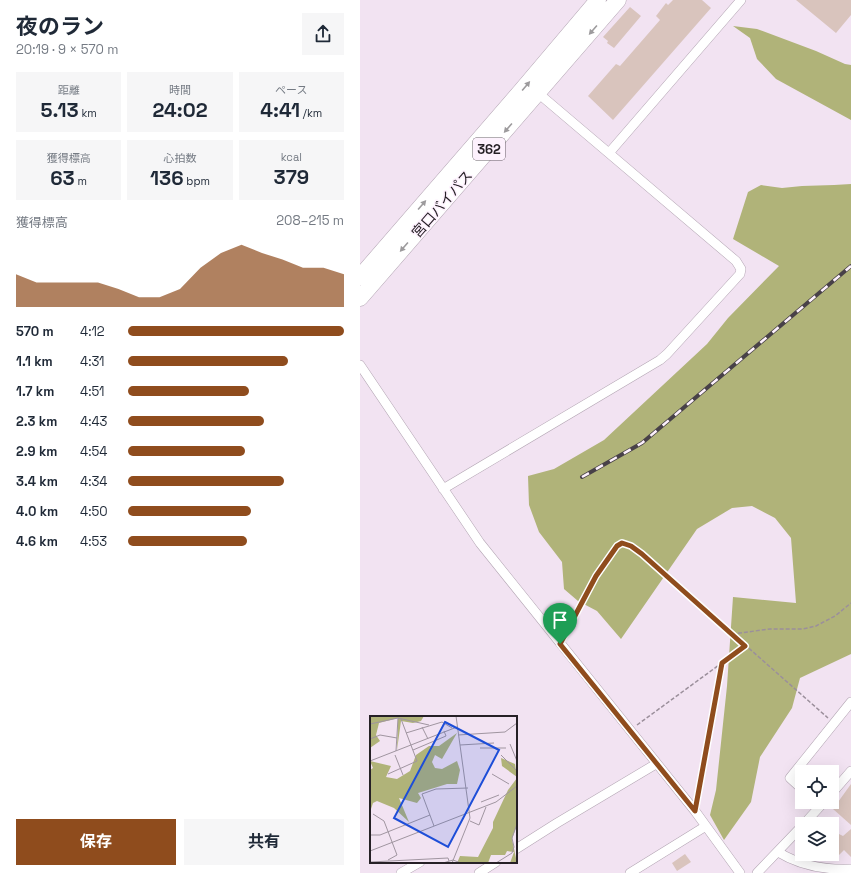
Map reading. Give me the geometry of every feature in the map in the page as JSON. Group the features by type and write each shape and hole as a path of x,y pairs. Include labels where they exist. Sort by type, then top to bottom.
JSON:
{"highway":[{"name":"宮口バイパス","path":"360,277 598,0"},
{"name":"宮口バイパス","path":"360,298 618,0"}],"street":[{"path":"608,153 741,0"},
{"path":"443,489 660,360 740,274 741,269 736,261 538,93"},
{"path":"360,366 480,544 695,811 740,873"},
{"path":"801,765 851,702"},
{"path":"517,848 656,764"},
{"path":"839,785 851,771"},
{"path":"795,772 790,778 795,783"},
{"path":"810,817 816,809"},
{"path":"630,873 706,826"},
{"path":"757,873 795,834"},
{"path":"778,852 805,864 837,870 851,869"},
{"path":"401,873 418,863"},
{"path":"479,873 494,863"}],"path":[{"path":"560,644 596,576 617,546 622,543 631,546 642,554 834,724"},
{"path":"732,634 770,629 803,629 816,626 834,616 851,603"},
{"path":"630,730 745,646"},
{"path":"695,811 722,663"}],"green space":[{"path":"733,26 757,29 816,51 845,64 851,65 851,120 776,79 757,59 750,38"},
{"path":"851,184 851,654 800,678 792,708 760,757 751,802 724,840 710,815 716,790 727,686 733,597 796,603 791,538 775,518 752,506 732,508 697,529 621,639 597,611 578,601 564,589 562,562 539,532 529,505 528,476 554,469 604,440 707,344 728,318 779,266 733,239 748,192 761,185 782,188"}],"building":[{"path":"673,0 702,0 711,8 613,120 588,96 616,64 620,66 660,20 656,16 666,3 668,5"},
{"path":"796,0 851,0 851,15 836,33"},
{"path":"630,7 641,16 614,48 607,43 608,41 603,37"},
{"path":"851,784 851,825 833,809 839,809 839,801"},
{"path":"851,829 851,857 844,850 839,855 839,834 843,836"},
{"path":"685,854 691,862 677,871 672,863"}],"railway":[{"path":"582,477 642,443 851,266"}],"route":[{"path":"622,543 631,546 642,554 745,646 722,663 695,811 656,764 560,644 596,576 617,546 622,543"}]}
